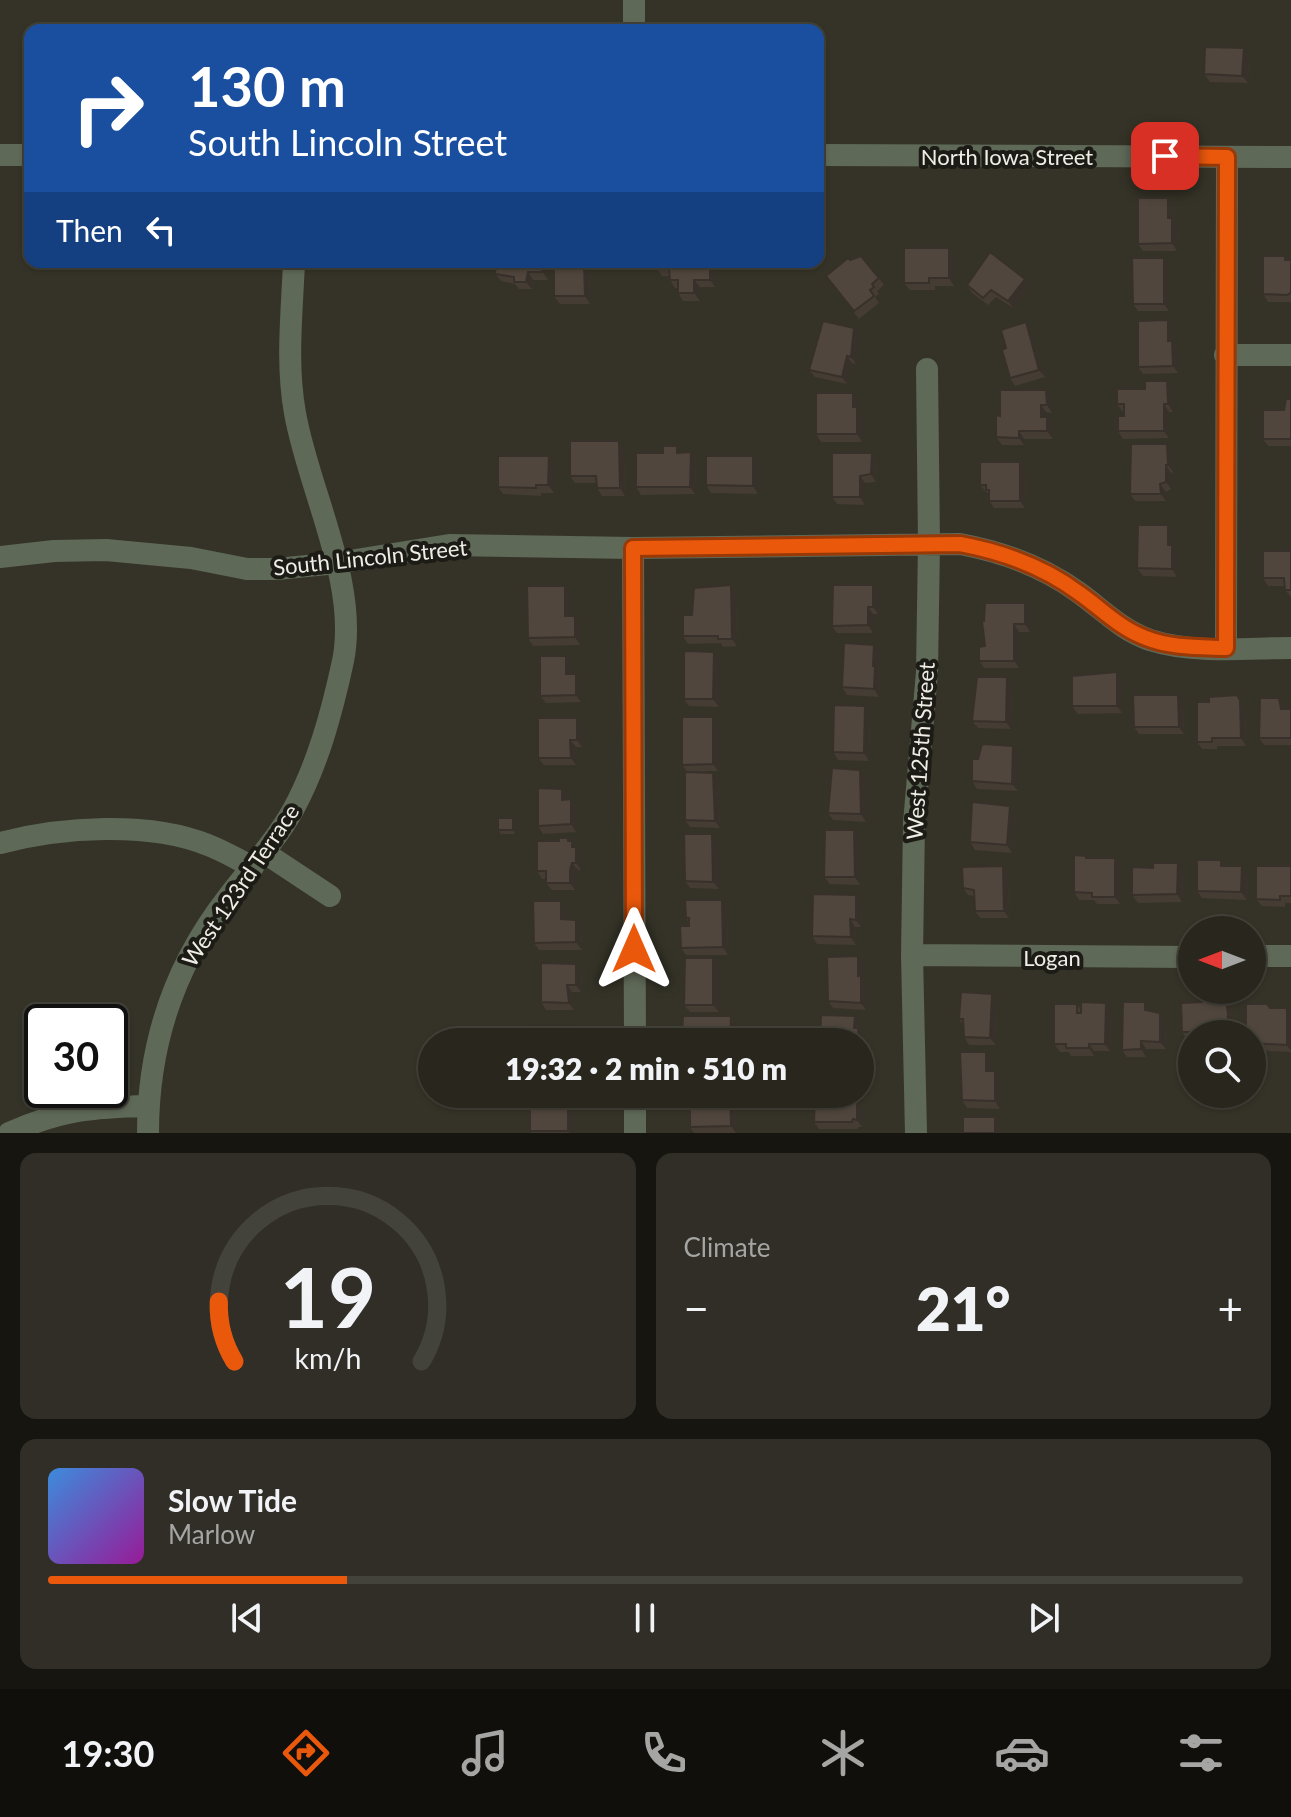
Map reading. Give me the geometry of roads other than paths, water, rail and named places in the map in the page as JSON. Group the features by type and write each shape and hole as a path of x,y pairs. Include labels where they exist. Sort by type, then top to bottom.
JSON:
{"street":[{"path":"634,0 634,24"},
{"path":"0,155 24,155"},
{"name":"North Iowa Street","path":"824,155 1291,157"},
{"path":"1226,648 1227,157"},
{"name":"West 123rd Terrace","path":"148,1133 148,1106 158,1032 179,978 220,908 259,860 292,811 314,768 344,657 342,588 337,563 295,417 291,383 294,268"},
{"path":"1225,355 1291,355"},
{"name":"West 125th Street","path":"916,1133 912,955 914,823 927,672 927,369"},
{"name":"South Lincoln Street","path":"0,557 54,551 106,550 177,556 247,569 277,569 449,545 633,548 960,544 1023,561 1054,576 1112,620 1147,639 1179,646 1291,648"},
{"path":"633,548 635,1028"},
{"path":"0,843 76,831 149,831 259,860 330,896"},
{"name":"Logan","path":"912,955 1178,957"},
{"path":"1266,956 1291,956"},
{"path":"9,1133 48,1116 100,1107 148,1106"},
{"path":"635,1108 635,1133"}]}
